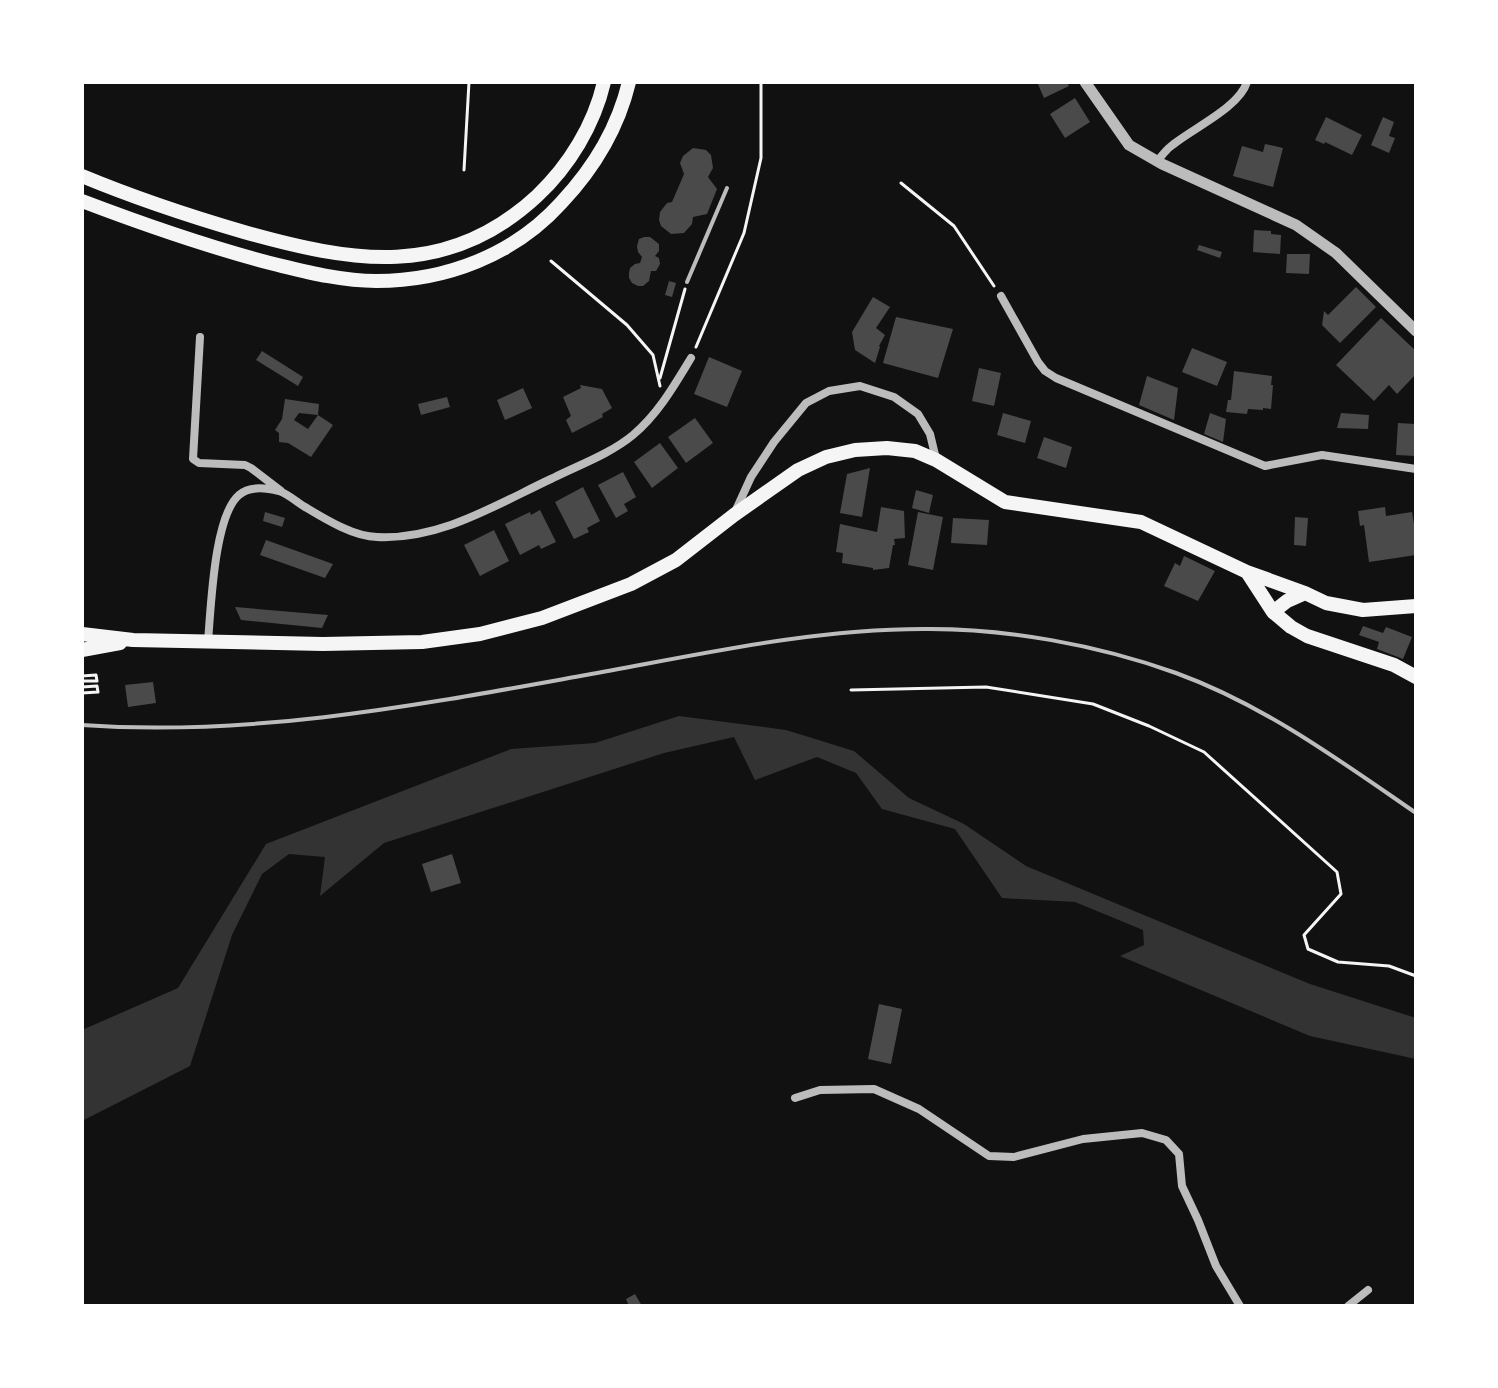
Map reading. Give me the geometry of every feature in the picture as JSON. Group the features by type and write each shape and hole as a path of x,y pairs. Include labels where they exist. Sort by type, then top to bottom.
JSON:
{"main road":[{"path":"82,176 215,224 290,244 364,257 386,258 426,253 470,240 491,230 543,190 558,174 585,133 604,82"},
{"path":"82,201 233,253 311,273 373,281 425,276 484,259 536,229 576,187 596,159 613,130 629,82"},
{"path":"82,634 133,640 323,644 422,642 480,634 542,618 631,584 676,560 798,470 826,457 855,450 887,448 915,451 936,460 1005,502 1141,522 1247,572 1326,603 1363,610 1416,606"},
{"path":"1247,572 1273,612 1291,627 1307,636 1394,665 1416,677"},
{"path":"1273,612 1305,593"},
{"path":"82,650 133,640"}],"street":[{"path":"1085,82 1129,145 1159,163 1296,225 1336,253 1416,331"},
{"path":"1159,163 1170,147 1244,92 1247,82"},
{"path":"1001,296 1045,371 1086,392 1265,466 1322,455 1416,469"},
{"path":"200,337 193,459 199,463 245,465 281,492 359,535 390,538 421,534 469,518 607,452 633,435 662,405 691,358"},
{"path":"734,515 751,477 774,442 806,403 829,391 860,386 894,397 918,414 930,434 936,460"},
{"path":"208,641 221,529 229,507 239,494 251,489 281,492"},
{"path":"795,1098 820,1090 874,1089 919,1109 989,1156 1014,1157 1083,1139 1142,1133 1166,1140 1179,1154 1182,1186 1216,1266 1240,1306"},
{"path":"1348,1306 1368,1290"}],"lane":[{"path":"687,282 727,188"},
{"path":"82,725 180,728 296,722 449,700 783,640 856,632 955,629 1016,635 1091,649 1149,664 1204,684 1292,729 1416,813"}],"path":[{"path":"464,170 469,82"},
{"path":"691,358 744,233 761,158 761,82"},
{"path":"901,183 954,226 1001,296"},
{"path":"551,261 627,325 653,355 660,379 662,405"},
{"path":"660,379 687,282"},
{"path":"82,681 97,686 98,692 82,693"},
{"path":"851,690 986,687 1093,704 1204,752 1337,872 1341,894 1304,935 1308,949 1338,962 1389,966 1416,976"}],"shaded area":[{"path":"679,716 786,730 854,751 909,798 964,824 1026,866 1310,984 1416,1018 1416,1059 1310,1036 1120,956 1144,945 1143,930 1075,902 1002,898 955,829 882,809 856,773 817,757 755,780 734,737 664,753 384,843 320,896 325,857 289,854 262,874 232,935 190,1066 82,1121 82,1030 178,988 266,844 511,749 595,743"}],"building":[{"path":"1037,82 1067,82 1069,86 1044,98"},
{"path":"1075,98 1090,122 1065,138 1050,114"},
{"path":"1326,117 1362,135 1352,155 1315,140"},
{"path":"1383,117 1394,122 1389,136 1395,138 1389,153 1371,145"},
{"path":"1265,144 1283,148 1273,187 1233,176 1242,146 1263,152"},
{"path":"693,148 706,150 711,155 713,168 708,177 717,189 707,214 693,217 692,224 684,233 671,234 661,226 660,212 667,203 672,202 684,174 680,163"},
{"path":"1254,230 1281,235 1280,254 1253,252"},
{"path":"650,237 659,244 655,256 660,264 656,271 651,271 649,281 638,286 632,283 629,273 630,268 640,263 642,257 637,246 639,239"},
{"path":"1199,245 1222,252 1220,258 1197,250"},
{"path":"1287,254 1310,254 1309,274 1286,273"},
{"path":"669,281 676,283 672,297 665,295"},
{"path":"1356,287 1376,307 1340,343 1322,325 1324,311 1328,315"},
{"path":"873,297 890,307 876,328 885,335 875,363 855,350 852,332"},
{"path":"896,317 953,329 938,378 883,363"},
{"path":"1381,318 1416,351 1416,374 1397,394 1389,385 1374,401 1336,365"},
{"path":"1192,348 1227,362 1217,386 1182,372"},
{"path":"262,351 303,377 298,386 256,360"},
{"path":"709,357 742,371 727,407 694,394"},
{"path":"979,368 1001,373 994,406 972,401"},
{"path":"1234,371 1272,376 1271,409 1248,409 1247,414 1226,412 1228,400 1231,400"},
{"path":"1147,376 1178,388 1174,420 1139,405"},
{"path":"580,385 602,389 612,408 602,414 603,417 572,433 566,420 571,416 563,397 581,388"},
{"path":"523,388 532,408 505,420 497,400"},
{"path":"447,397 450,407 421,415 418,404"},
{"path":"285,399 319,404 318,415 333,425 311,457 288,443 279,442 279,433 275,430 282,419","holes":["299,413 318,415 308,429 294,420"]},
{"path":"1003,413 1031,421 1025,443 997,435"},
{"path":"1210,413 1226,419 1223,442 1204,434"},
{"path":"1341,413 1369,415 1368,429 1337,428"},
{"path":"695,418 713,443 686,463 668,437"},
{"path":"1398,423 1416,424 1416,456 1396,455"},
{"path":"1044,437 1072,447 1066,468 1037,458"},
{"path":"660,443 678,468 652,488 634,462"},
{"path":"870,468 862,517 840,513 847,474"},
{"path":"623,472 636,497 624,504 628,511 616,518 598,485"},
{"path":"583,487 600,521 587,528 589,532 574,539 555,502"},
{"path":"916,490 933,495 929,513 912,508"},
{"path":"881,507 904,511 905,538 894,539 889,568 873,570 842,563 843,553 836,552 840,524 877,532"},
{"path":"1385,507 1386,516 1412,512 1416,555 1369,562 1364,525 1360,526 1358,511"},
{"path":"540,510 556,542 541,549 539,545 520,555 505,524"},
{"path":"265,512 285,518 282,527 263,521"},
{"path":"918,512 943,517 933,570 908,565"},
{"path":"1295,517 1308,518 1306,546 1294,545"},
{"path":"953,518 989,520 987,545 951,543"},
{"path":"494,530 509,561 480,576 464,545"},
{"path":"266,540 333,564 325,578 260,555"},
{"path":"1184,556 1215,571 1198,601 1164,586 1175,563 1180,566"},
{"path":"235,607 328,615 322,628 241,620"},
{"path":"1363,626 1383,633 1386,627 1412,637 1403,659 1377,649 1379,642 1359,635"},
{"path":"153,682 156,703 128,707 125,685"},
{"path":"452,854 461,883 431,892 422,864"},
{"path":"879,1004 902,1009 891,1064 868,1059"},
{"path":"635,1294 642,1306 629,1306 626,1299"}]}
